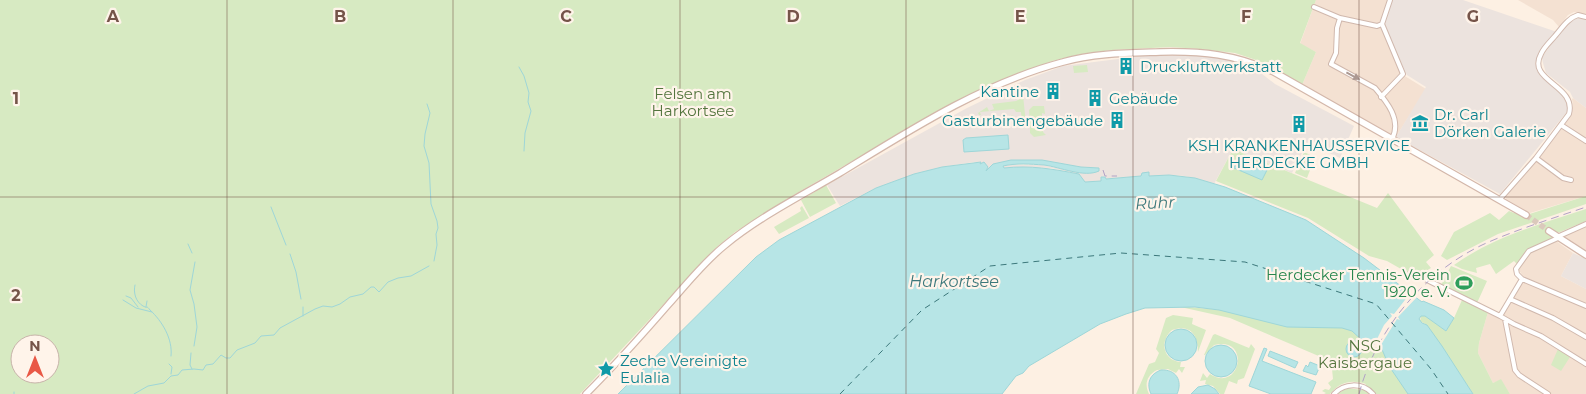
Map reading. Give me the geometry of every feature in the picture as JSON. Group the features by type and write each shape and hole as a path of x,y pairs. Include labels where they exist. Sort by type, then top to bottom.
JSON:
{"main road":[{"path":"586,394 612,368 699,269 736,236 948,109 984,92 1074,59 1113,54 1200,52 1227,55 1254,63 1286,79 1526,214"},
{"path":"1549,231 1586,255"}],"street":[{"path":"1381,97 1403,74 1382,24 1390,0"},
{"path":"1314,7 1340,18 1377,26 1382,24"},
{"path":"1500,199 1536,158 1569,114 1570,103 1564,93 1542,74 1538,64 1543,50 1574,16 1586,17"},
{"path":"1340,18 1337,28 1336,53 1331,64 1375,88 1390,106 1394,117 1395,130 1392,139"},
{"path":"1561,125 1586,141"},
{"path":"1536,158 1563,178 1571,180"},
{"path":"1586,224 1529,251 1516,269 1517,274 1522,279 1586,306"},
{"path":"1410,273 1541,336 1586,364"},
{"path":"1500,316 1522,279"},
{"path":"1510,299 1553,318 1586,337"},
{"path":"1505,319 1515,370 1519,375 1548,394"},
{"path":"1334,394 1340,388 1347,385 1365,388 1373,394"}],"shaded area":[{"path":"1316,0 1390,0 1382,25 1403,75 1426,89 1396,137 1302,85 1316,52 1300,44"},
{"path":"1389,0 1463,0 1557,32 1540,51 1535,63 1539,74 1565,98 1568,108 1566,113 1500,194 1396,137 1426,87 1407,75 1382,24"},
{"path":"1518,0 1586,0 1586,15 1574,12 1568,15 1559,27 1553,20"},
{"path":"1578,18 1586,20 1586,108 1573,98 1570,92 1546,73 1542,58 1567,23"},
{"path":"1199,55 1224,57 1248,63 1275,84 1354,126 1340,158 1307,143 1292,173 1233,149 1214,184 1185,176 1153,177 1149,176 1149,172 1142,176 1106,179 1101,177 1101,181 1084,182 1079,174 1051,168 1003,168 1003,165 1043,165 1080,173 1099,168 1081,167 1042,160 1011,160 986,171 980,162 974,162 914,174 876,188 840,206 827,185 967,108 1025,80 1063,66 1141,56"},
{"path":"1573,98 1586,108 1586,196 1530,213 1506,199 1506,196 1561,125 1572,115"},
{"path":"1586,223 1586,251 1564,237"},
{"path":"1556,241 1573,253 1561,276 1586,289 1586,394 1510,394 1501,380 1493,383 1478,353 1488,312 1497,317 1502,316 1520,286 1523,276 1518,269 1527,253"},
{"path":"1573,253 1586,259 1586,289 1561,276"}],"green space":[{"name":"Felsen am Harkortsee","path":"0,0 1316,0 1300,43 1316,52 1302,85 1259,61 1235,53 1171,47 1112,50 1082,54 1052,61 981,89 797,193 735,232 718,246 580,394 0,394"},
{"path":"1087,65 1088,72 1074,73 1073,66"},
{"path":"1023,95 1026,124 1022,124 1021,112 1016,112 1014,109 980,112 981,115 978,113 987,107 989,111 994,109 992,104 1016,101 1020,99 1019,96"},
{"path":"1033,106 1044,106 1045,114 1042,113 1042,117 1030,124 1029,110"},
{"path":"1011,115 1014,116 1014,120 965,124 964,128 962,124 964,119 963,122 1011,119"},
{"path":"1042,118 1043,126 1045,127 1043,132 1046,135 1034,137 1030,133 1030,125"},
{"path":"1233,149 1377,208 1388,193 1434,255 1426,262 1431,268 1417,276 1387,261 1369,256 1308,218 1216,181"},
{"path":"1304,152 1315,157 1307,178 1295,173"},
{"path":"826,185 836,203 810,217 801,200"},
{"path":"1586,196 1586,204 1498,234 1447,260 1441,256 1454,232 1490,213 1499,220 1509,211 1517,212 1523,216"},
{"path":"802,206 809,218 779,234 774,227 801,211 800,208"},
{"path":"1586,209 1586,221 1560,232 1548,233 1553,239 1529,250 1517,264 1514,261 1496,274 1490,264 1476,268 1477,273 1454,265 1501,239"},
{"name":"Herdecker Tennis-Verein 1920 e. V.","path":"1451,266 1487,281 1477,303 1441,285"},
{"path":"1462,300 1488,312 1478,353 1493,383 1501,379 1510,394 1473,394 1427,325 1420,321 1421,316 1425,316 1446,331"},
{"name":"NSG Kaisbergaue","path":"1176,306 1366,323 1423,394 1338,394 1346,388 1363,390 1366,384 1351,382 1342,384 1330,394 1324,394 1326,393 1322,391 1325,389 1329,390 1331,387 1328,383 1333,379 1332,369 1335,363 1230,318"},
{"path":"1173,315 1193,318 1192,324 1206,330 1198,352 1197,341 1189,330 1179,328 1172,330 1165,339 1165,350 1170,358 1181,362 1180,367 1185,367 1182,373 1179,369 1176,373 1168,369 1157,370 1147,380 1149,394 1136,394 1149,364 1155,362 1159,353 1156,349 1166,318"},
{"path":"1215,334 1249,348 1251,344 1255,349 1244,378 1238,380 1237,384 1229,381 1224,394 1220,394 1213,386 1205,384 1206,380 1200,381 1203,373 1207,378 1210,374 1220,378 1229,377 1238,364 1234,349 1226,344 1214,345 1204,355"},
{"path":"1558,349 1570,357 1561,371 1551,365"}],"water":[{"path":"1008,135 1009,149 964,152 963,140 966,138"},
{"path":"1240,155 1268,168 1262,180 1234,168"},
{"name":"Harkortsee","path":"1011,160 1042,160 1081,167 1099,168 1099,171 1086,173 1044,165 1018,164 1003,166 1004,168 1042,168 1079,174 1085,182 1101,181 1101,177 1106,179 1141,176 1142,173 1149,172 1149,176 1169,175 1195,178 1225,187 1306,220 1364,258 1422,302 1444,310 1454,318 1446,331 1425,316 1421,316 1419,319 1427,325 1473,394 1408,394 1389,366 1381,347 1365,343 1352,331 1342,328 1287,327 1219,310 1195,307 1145,308 1100,324 1029,366 1023,373 1016,376 1002,394 618,394 756,257 779,240 876,188 914,174 942,167 981,162 980,164 984,162 988,167 986,171 993,164"},
{"path":"1181,329 1187,330 1192,334 1196,339 1196,351 1192,356 1187,360 1181,361 1175,360 1170,356 1166,351 1165,345 1166,339 1170,334 1175,330"},
{"path":"1354,341 1362,349 1354,357 1346,349"},
{"path":"1221,345 1232,350 1237,361 1232,372 1221,377 1210,372 1205,361 1210,350"},
{"path":"1264,348 1267,349 1262,361 1316,382 1311,394 1271,394 1249,386"},
{"path":"1270,351 1298,362 1295,368 1268,356"},
{"path":"1310,362 1320,366 1316,375 1303,371"},
{"path":"1161,370 1171,372 1179,380 1177,394 1151,394 1150,379"},
{"path":"1208,385 1219,394 1191,394 1198,387"}],"pier":[{"path":"1412,291 1418,296 1398,317 1400,320 1397,319 1379,348 1373,347 1384,325 1392,316 1390,313 1394,314"}],"waterway":[{"path":"519,67 529,93 528,102 531,111 525,133 524,151"},
{"path":"427,104 430,113 424,146 429,163 431,204 438,228 434,261"},
{"path":"271,207 286,245"},
{"path":"188,244 192,253"},
{"path":"290,254 296,272 301,299"},
{"path":"194,346 197,327 190,290 195,262"},
{"path":"134,394 148,386 164,383 171,376 178,375 182,370 203,370 206,365 213,364 221,355 230,358 237,350 255,343 261,336 274,335 280,328 315,309 340,304 350,297 363,294 371,287 374,287 379,292 388,282 411,276 429,266"},
{"path":"135,285 134,291 137,300 145,307 148,307 166,331 170,343 171,356"},
{"path":"126,296 131,298 138,307"},
{"path":"123,300 136,308 152,312"},
{"path":"146,307 147,301"},
{"path":"303,307 303,316"},
{"path":"191,353 190,365 192,369"},
{"path":"169,364 172,367 171,374"}],"ferry route":[{"path":"840,394 922,310 990,266 1121,253 1245,262 1376,304 1431,369 1448,394"}],"tunnel":[{"path":"1526,215 1549,231"}],"railway":[{"path":"1103,170 1105,176 1117,176"},
{"path":"1359,394 1377,348 1390,326 1404,306 1440,272 1460,257 1482,245 1586,207"}],"place":[{"name":"Druckluftwerkstatt","path":"1126,66"},
{"name":"Kantine","path":"1053,91"},
{"name":"Gebäude","path":"1095,98"},
{"name":"Gasturbinengebäude","path":"1117,120"},
{"name":"Dr. Carl Dörken Galerie","path":"1420,123"},
{"name":"KSH KRANKENHAUSSERVICE HERDECKE GMBH","path":"1299,124"},
{"name":"Herdecker Tennis-Verein 1920 e. V.","path":"1464,283"},
{"name":"Zeche Vereinigte Eulalia","path":"606,369"}],"water label":[{"name":"Ruhr","path":"1155,203"}]}
